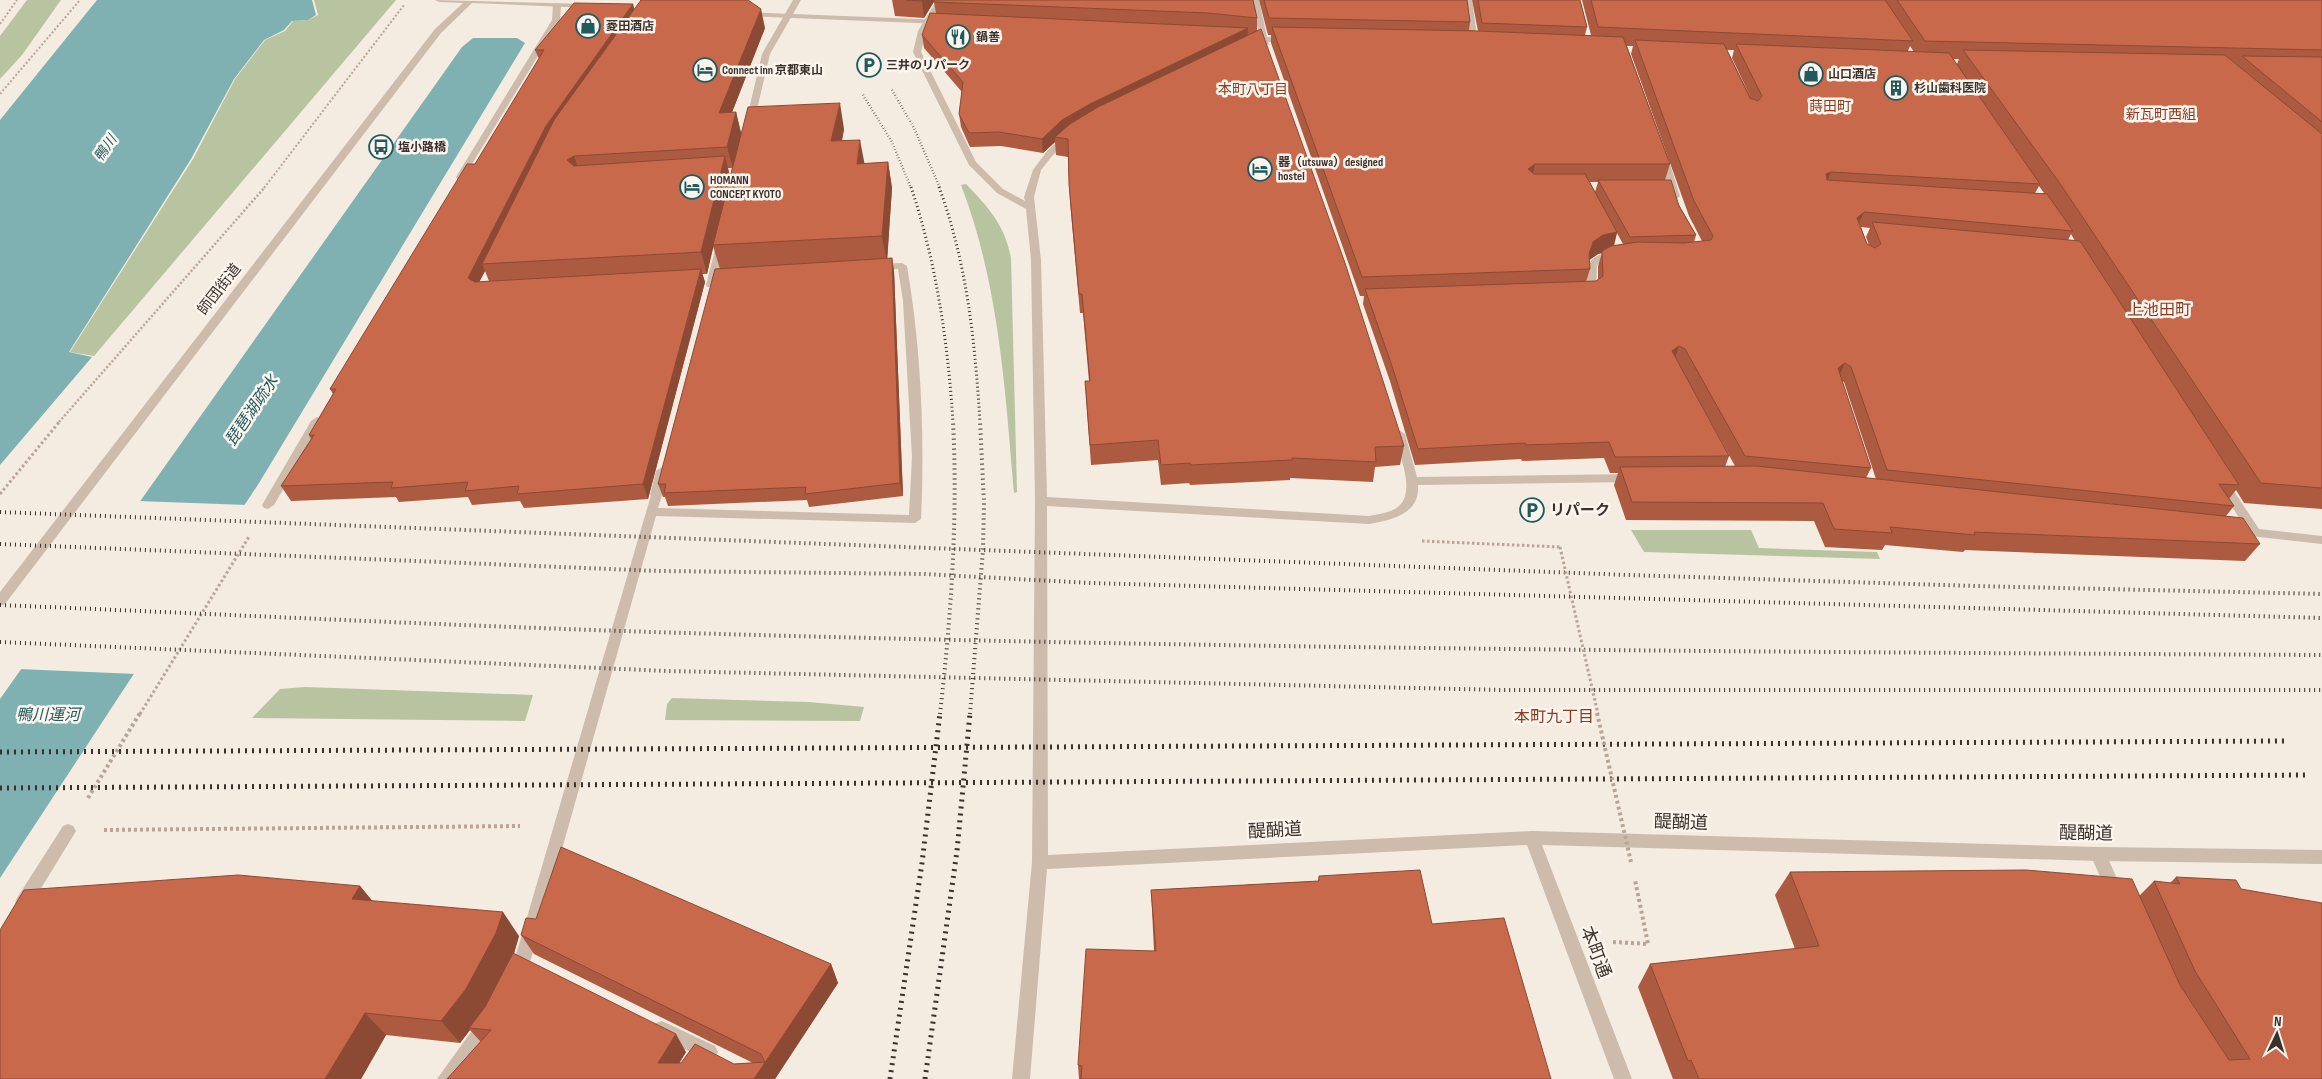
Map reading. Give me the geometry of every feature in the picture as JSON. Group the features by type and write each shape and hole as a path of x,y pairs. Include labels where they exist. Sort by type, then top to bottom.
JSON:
{"street":[{"path":"439,0 559,2 597,6"},
{"path":"747,135 766,54 786,16 797,0"},
{"path":"941,0 922,31 917,52 972,163 1000,191 1028,207"},
{"path":"1255,0 1269,58"},
{"path":"1468,0 1474,43"},
{"name":"師団街道","path":"0,600 438,31 472,1"},
{"path":"456,183 556,20 559,2"},
{"path":"737,13 949,22"},
{"path":"1244,38 1296,40"},
{"path":"1241,49 1263,39"},
{"path":"1464,42 1484,43"},
{"path":"1021,1079 1040,862 1041,501 1036,260 1028,207 1030,188 1037,170 1050,153 1077,131"},
{"path":"1660,147 1668,187 1680,210"},
{"path":"708,296 722,239"},
{"path":"1572,293 1592,292 1590,268 1593,262 1623,251"},
{"path":"651,512 915,519 918,457 908,301 902,266 872,268"},
{"path":"268,505 323,412"},
{"path":"1041,501 1369,520 1386,518 1400,513 1410,503 1414,492 1396,423"},
{"path":"510,985 524,959 666,457"},
{"path":"2219,477 2255,533"},
{"path":"1412,481 1644,478"},
{"path":"2226,530 2322,540"},
{"path":"16,914 68,831"},
{"name":"醍醐道","path":"1040,862 1532,838 2098,854 2322,857"},
{"name":"本町通","path":"1532,838 1623,1079"},
{"path":"2098,854 2121,908"},
{"path":"524,959 541,968"},
{"path":"446,1079 496,1012"},
{"path":"648,1022 726,1061"},
{"path":"690,1064 702,1049"}],"path":[{"path":"0,24 17,0"},
{"path":"0,94 80,0"},
{"path":"0,494 74,403 260,193 398,11 410,0"},
{"path":"68,831 268,505"},
{"path":"1421,541 1560,547 1648,944 1611,942"},
{"path":"68,831 562,826"}],"green space":[{"path":"27,0 61,0 22,55 0,79 0,36"},
{"path":"314,0 396,0 94,356 70,352 193,159 235,79 265,40 285,31 293,21 308,20 318,15"},
{"path":"966,184 1000,226 1011,258 1017,492 1014,493 1003,376 992,298 974,222 961,185"},
{"path":"1631,530 1751,530 1759,548 1877,552 1880,559 1644,552"},
{"path":"305,687 533,695 525,721 252,718 280,689"},
{"path":"672,698 809,702 864,707 860,721 665,720 667,704"}],"water":[{"name":"鴨川","path":"97,0 312,0 316,15 308,20 292,21 284,30 264,40 234,79 191,159 69,352 92,357 0,465 0,120"},
{"name":"鴨川運河","path":"473,38 517,38 525,43 259,483 0,878 0,699 462,47"}],"pier":[{"path":"138,501 247,505 136,674 18,669"}],"building":[{"path":"641,0 748,0 761,9 719,113 736,112 727,147 574,156 567,160 574,166 725,156 701,252 482,264 554,120"},
{"path":"935,0 1253,0 1257,18 1208,13 934,2"},
{"path":"1264,0 1467,0 1470,22 1269,18"},
{"path":"1478,0 1580,0 1587,27 1482,23"},
{"path":"1591,0 1885,0 1913,41 1598,27"},
{"path":"1897,0 2322,0 2322,50 1925,41"},
{"path":"574,3 633,4 546,126 468,278 475,282 701,269 643,484 517,494 519,486 465,491 468,482 391,488 393,482 281,486 314,435 309,435 336,389 330,389 467,164 475,164 544,50 535,50"},
{"path":"930,13 1248,28 1090,104 1062,120 1042,139 999,132 969,133 959,114 963,82 922,35"},
{"path":"1272,27 1477,31 1623,37 1670,164 1535,164 1528,169 1534,174 1585,174 1617,232 1603,235 1593,242 1589,254 1590,269 1362,277"},
{"path":"1261,29 1345,263 1404,446 1375,447 1376,462 1292,458 1292,460 1161,465 1158,440 1090,445 1085,381 1090,381 1082,294 1079,294 1069,184 1068,139 1055,137 1070,124 1098,107"},
{"path":"1635,40 1724,44 1750,98 1758,101 1762,96 1736,44 1949,53 2040,184 1831,172 1826,174 1827,180 2047,194 2073,231 1864,212 1857,218 1867,244 1875,248 1881,244 1872,222 2080,241 2239,485 2219,484 2234,506 1887,470 1851,367 1845,363 1838,368 1871,468 1745,456 1685,349 1679,346 1672,351 1729,456 1615,457 1609,442 1526,445 1525,443 1418,449 1365,289 1596,281 1603,276 1602,251 1611,246 1638,242 1684,243 1711,240 1713,236 1694,201"},
{"path":"1963,50 2225,55 2322,134 2322,488 2261,483 2061,185"},
{"path":"2242,56 2322,57 2322,122"},
{"path":"840,103 831,141 860,140 857,164 888,162 882,236 713,245 748,107"},
{"path":"1598,180 1671,180 1679,206 1696,235 1630,237"},
{"path":"892,258 900,483 805,494 806,487 664,493 666,484 658,484 715,269"},
{"path":"1756,466 2243,518 2260,544 1974,532 1975,535 1890,527 1892,533 1834,529 1823,503 1632,502 1620,467"},
{"path":"561,847 831,964 754,1079 447,1079 491,1030 469,1028 485,1007 513,953 676,1034 658,1063 681,1063 695,1044 734,1064 765,1062 761,1054 521,935 526,918 536,919"},
{"path":"1420,870 1432,924 1504,918 1551,1079 1081,1079 1082,1066 1078,1065 1086,949 1156,951 1151,890 1319,881 1319,876"},
{"path":"2026,870 2132,879 2180,985 2229,1060 2250,1059 2195,971 2154,881 2180,884 2176,877 2236,880 2241,889 2322,903 2322,1079 1699,1079 1691,1060 1688,1061 1650,964 1819,946 1790,872"},
{"path":"238,875 360,886 352,899 503,912 496,933 466,989 441,1021 365,1013 325,1079 0,1079 0,930 24,890"}],"railway":[{"path":"892,90 914,128 940,188"},
{"path":"863,95 892,142 911,188"},
{"path":"911,187 934,273 948,362 953,422"},
{"path":"939,187 949,216 963,274 972,333 980,422"},
{"path":"953,421 955,494 953,549"},
{"path":"980,421 984,503 983,550"},
{"path":"0,512 953,549"},
{"path":"0,544 659,571 951,575"},
{"path":"951,575 953,549"},
{"path":"953,549 983,550"},
{"path":"981,577 983,550"},
{"path":"983,550 1628,575 2322,594"},
{"path":"947,640 951,575"},
{"path":"951,575 981,577"},
{"path":"976,640 981,577"},
{"path":"981,577 1091,583 2322,618"},
{"path":"0,605 653,632 947,640"},
{"path":"944,677 947,640"},
{"path":"947,640 976,640"},
{"path":"973,678 976,640"},
{"path":"976,640 1696,651 2322,655"},
{"path":"0,642 668,671 944,677"},
{"path":"940,714 944,677"},
{"path":"944,677 973,678"},
{"path":"970,714 973,678"},
{"path":"973,678 1503,690 2322,690"},
{"path":"936,747 940,713"},
{"path":"967,747 970,713"},
{"path":"967,747 2284,741"},
{"path":"0,752 936,747"},
{"path":"932,783 936,747"},
{"path":"936,747 967,747"},
{"path":"963,783 967,747"},
{"path":"963,783 2309,775"},
{"path":"0,788 932,783"},
{"path":"890,1079 922,863 932,783"},
{"path":"932,783 963,783"},
{"path":"925,1079 957,851 963,783"}],"place":[{"name":"菱田酒店","path":"588,26"},
{"name":"鍋善","path":"958,37"},
{"name":"三井のリパーク","path":"869,65"},
{"name":"Connect inn 京都東山","path":"705,70"},
{"name":"山口酒店","path":"1811,74"},
{"name":"杉山歯科医院","path":"1896,88"},
{"name":"塩小路橋","path":"381,147"},
{"name":"器（utsuwa）designed hostel","path":"1260,169"},
{"name":"HOMANN CONCEPT KYOTO","path":"692,187"},
{"name":"リパーク","path":"1532,510"}],"district":[{"name":"本町八丁目","path":"1253,89"},
{"name":"蒔田町","path":"1830,106"},
{"name":"新瓦町西組","path":"2161,114"},
{"name":"上池田町","path":"2159,309"},
{"name":"本町九丁目","path":"1554,716"}],"water label":[{"name":"琵琶湖疏水","path":"251,410"}]}
